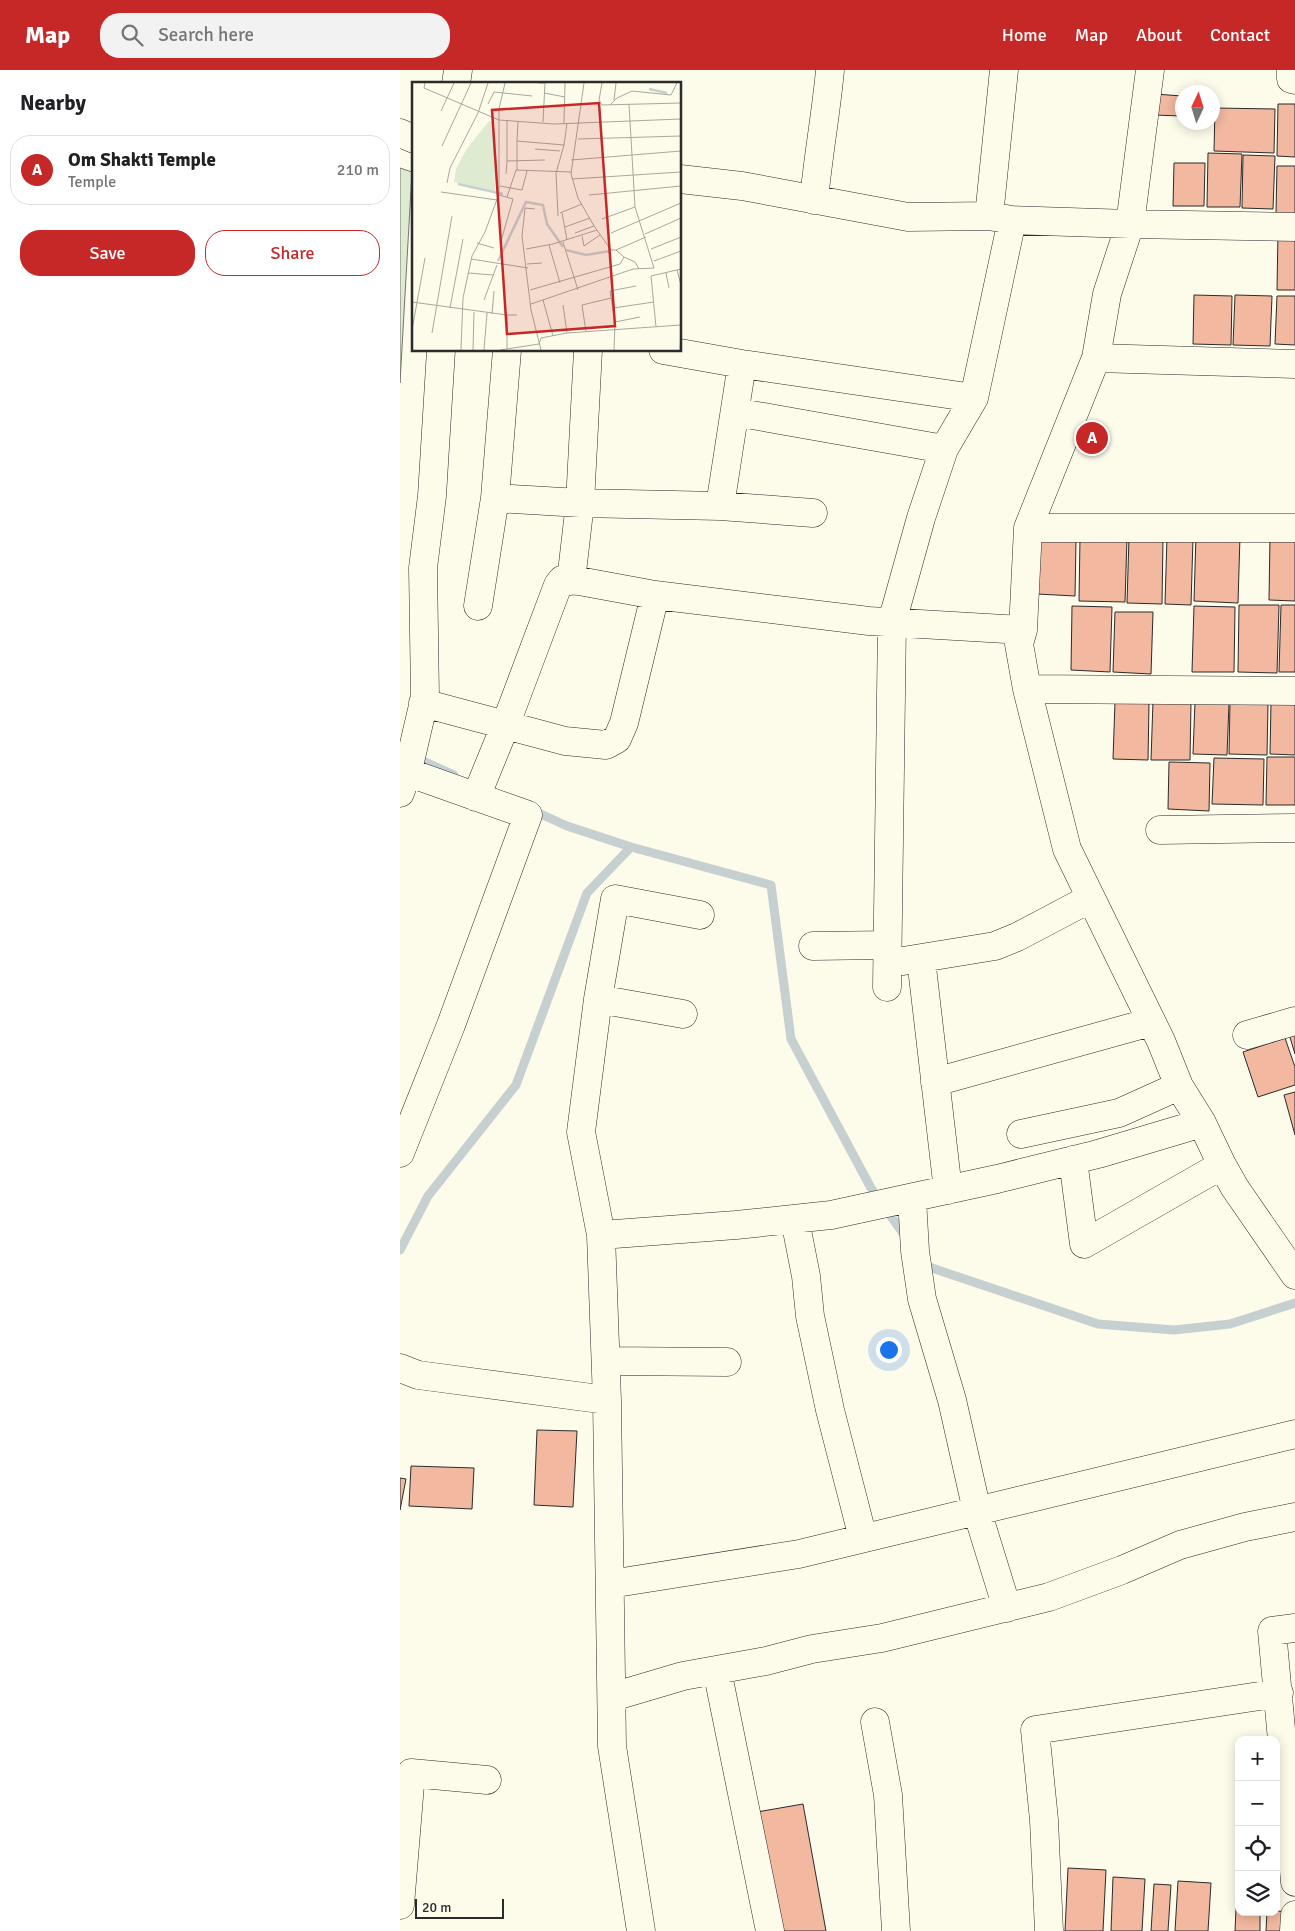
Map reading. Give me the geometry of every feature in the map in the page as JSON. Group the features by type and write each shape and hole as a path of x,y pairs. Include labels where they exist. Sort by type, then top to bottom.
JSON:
{"street":[{"path":"814,200 830,70"},
{"path":"887,965 892,622 921,518 944,449 974,398 1000,218 1004,70"},
{"path":"1150,70 1130,224 1107,294 1096,358 1028,528 1023,630 1019,644 1027,689 1067,849 1151,1022 1179,1086 1202,1123 1235,1188 1295,1275"},
{"path":"1291,70 1291,79 1295,80"},
{"path":"400,134 412,138"},
{"path":"681,179 742,186 908,217 1295,227"},
{"path":"400,1153 451,1025 528,814 476,797 405,778 425,697 423,568 432,496 441,351"},
{"path":"478,606 495,498 507,351"},
{"path":"571,581 580,503 588,351"},
{"path":"668,351 742,364 974,398"},
{"path":"1096,358 1295,364"},
{"path":"720,506 742,364"},
{"path":"735,412 944,449"},
{"path":"495,498 580,503 720,506 812,513"},
{"path":"1028,528 1295,528"},
{"path":"476,797 558,585 562,580 654,595 806,614 892,622 1023,630"},
{"path":"423,703 565,741 606,745 617,739 624,723 654,595"},
{"path":"1027,689 1295,691"},
{"path":"1160,830 1295,828"},
{"path":"813,946 887,965 995,946 1017,937 1091,898"},
{"path":"641,1931 612,1746 608,1400 600,1235 581,1132 598,999 615,899 700,915"},
{"path":"921,959 948,1190"},
{"path":"598,999 683,1014"},
{"path":"1246,1036 1295,1021"},
{"path":"935,1082 1151,1022"},
{"path":"1021,1134 1119,1113 1179,1086"},
{"path":"600,1235 795,1220 831,1215 948,1190 1073,1160 1202,1123"},
{"path":"1073,1160 1084,1244 1222,1165"},
{"path":"908,1199 922,1299 952,1400 977,1511 1007,1608"},
{"path":"795,1220 806,1276 810,1316 830,1410 863,1538"},
{"path":"606,1361 726,1362"},
{"path":"400,1368 418,1375 608,1400"},
{"path":"610,1584 799,1554 1295,1434"},
{"path":"612,1697 683,1676 766,1661 812,1649 882,1638 1049,1597 1122,1570 1180,1545 1245,1527 1295,1517"},
{"path":"1295,1628 1272,1631 1290,1775 1295,1882"},
{"path":"717,1670 770,1931"},
{"path":"1049,1931 1044,1820 1035,1730 1279,1693"},
{"path":"876,1722 888,1795 896,1931"},
{"path":"400,1905 406,1772 487,1780"},
{"path":"1294,1931 1295,1915"}],"green space":[{"path":"400,168 412,172 400,383"}],"building":[{"path":"1155,94 1175,95 1175,116 1154,115"},
{"path":"1278,104 1295,104 1295,157 1277,156"},
{"path":"1220,108 1275,109 1274,153 1214,151 1214,130 1220,130"},
{"path":"1208,153 1242,154 1240,207 1207,207"},
{"path":"1243,155 1275,156 1273,209 1242,208"},
{"path":"1174,163 1205,163 1204,206 1173,206"},
{"path":"1277,166 1295,166 1295,214 1276,213"},
{"path":"1278,232 1295,233 1295,290 1277,290"},
{"path":"1194,295 1232,296 1231,345 1193,344"},
{"path":"1235,295 1272,296 1270,346 1233,345"},
{"path":"1277,296 1295,296 1295,345 1275,344"},
{"path":"1196,535 1240,536 1238,603 1194,601"},
{"path":"1080,537 1127,538 1125,602 1079,601"},
{"path":"1129,537 1163,538 1162,604 1127,603"},
{"path":"1167,537 1193,538 1191,605 1165,604"},
{"path":"1270,537 1295,537 1295,601 1269,600"},
{"path":"1038,539 1076,540 1075,596 1037,594"},
{"path":"1239,605 1279,605 1277,673 1238,672"},
{"path":"1281,605 1295,605 1295,672 1279,672"},
{"path":"1072,606 1112,607 1110,672 1071,670"},
{"path":"1194,606 1235,607 1234,672 1192,672"},
{"path":"1115,612 1153,612 1151,674 1113,672"},
{"path":"1153,701 1191,703 1190,760 1151,760"},
{"path":"1115,702 1149,703 1148,760 1113,759"},
{"path":"1195,702 1229,703 1227,755 1193,754"},
{"path":"1230,703 1268,704 1267,755 1229,754"},
{"path":"1271,703 1295,704 1295,755 1270,754"},
{"path":"1267,757 1295,757 1295,805 1266,805"},
{"path":"1214,758 1264,759 1263,805 1212,804"},
{"path":"1169,762 1210,763 1209,811 1168,809"},
{"path":"1295,1033 1295,1054 1289,1034"},
{"path":"1285,1038 1295,1067 1295,1085 1258,1097 1243,1052"},
{"path":"1295,1092 1295,1135 1284,1095"},
{"path":"537,1430 577,1431 573,1507 534,1505"},
{"path":"411,1466 474,1468 472,1509 409,1506"},
{"path":"400,1478 406,1479 400,1510"},
{"path":"803,1804 826,1931 778,1931 757,1812"},
{"path":"1068,1868 1106,1870 1103,1931 1065,1931"},
{"path":"1113,1877 1145,1879 1142,1931 1111,1931"},
{"path":"1178,1881 1211,1883 1208,1931 1175,1931"},
{"path":"1154,1884 1171,1885 1168,1931 1151,1931"},
{"path":"1280,1911 1293,1912 1293,1931 1266,1931 1267,1916 1280,1916"},
{"path":"1236,1916 1260,1916 1260,1931 1235,1931"}],"waterway":[{"path":"414,757 454,775"},
{"path":"532,810 567,826 631,847"},
{"path":"400,1250 428,1196 516,1085 587,893 631,847 771,885 791,1039 871,1188 907,1239"},
{"path":"923,1262 926,1266 1098,1324 1174,1330 1230,1324 1295,1303"}],"place":[{"name":"Om Shakti Temple","path":"1092,438"}]}
